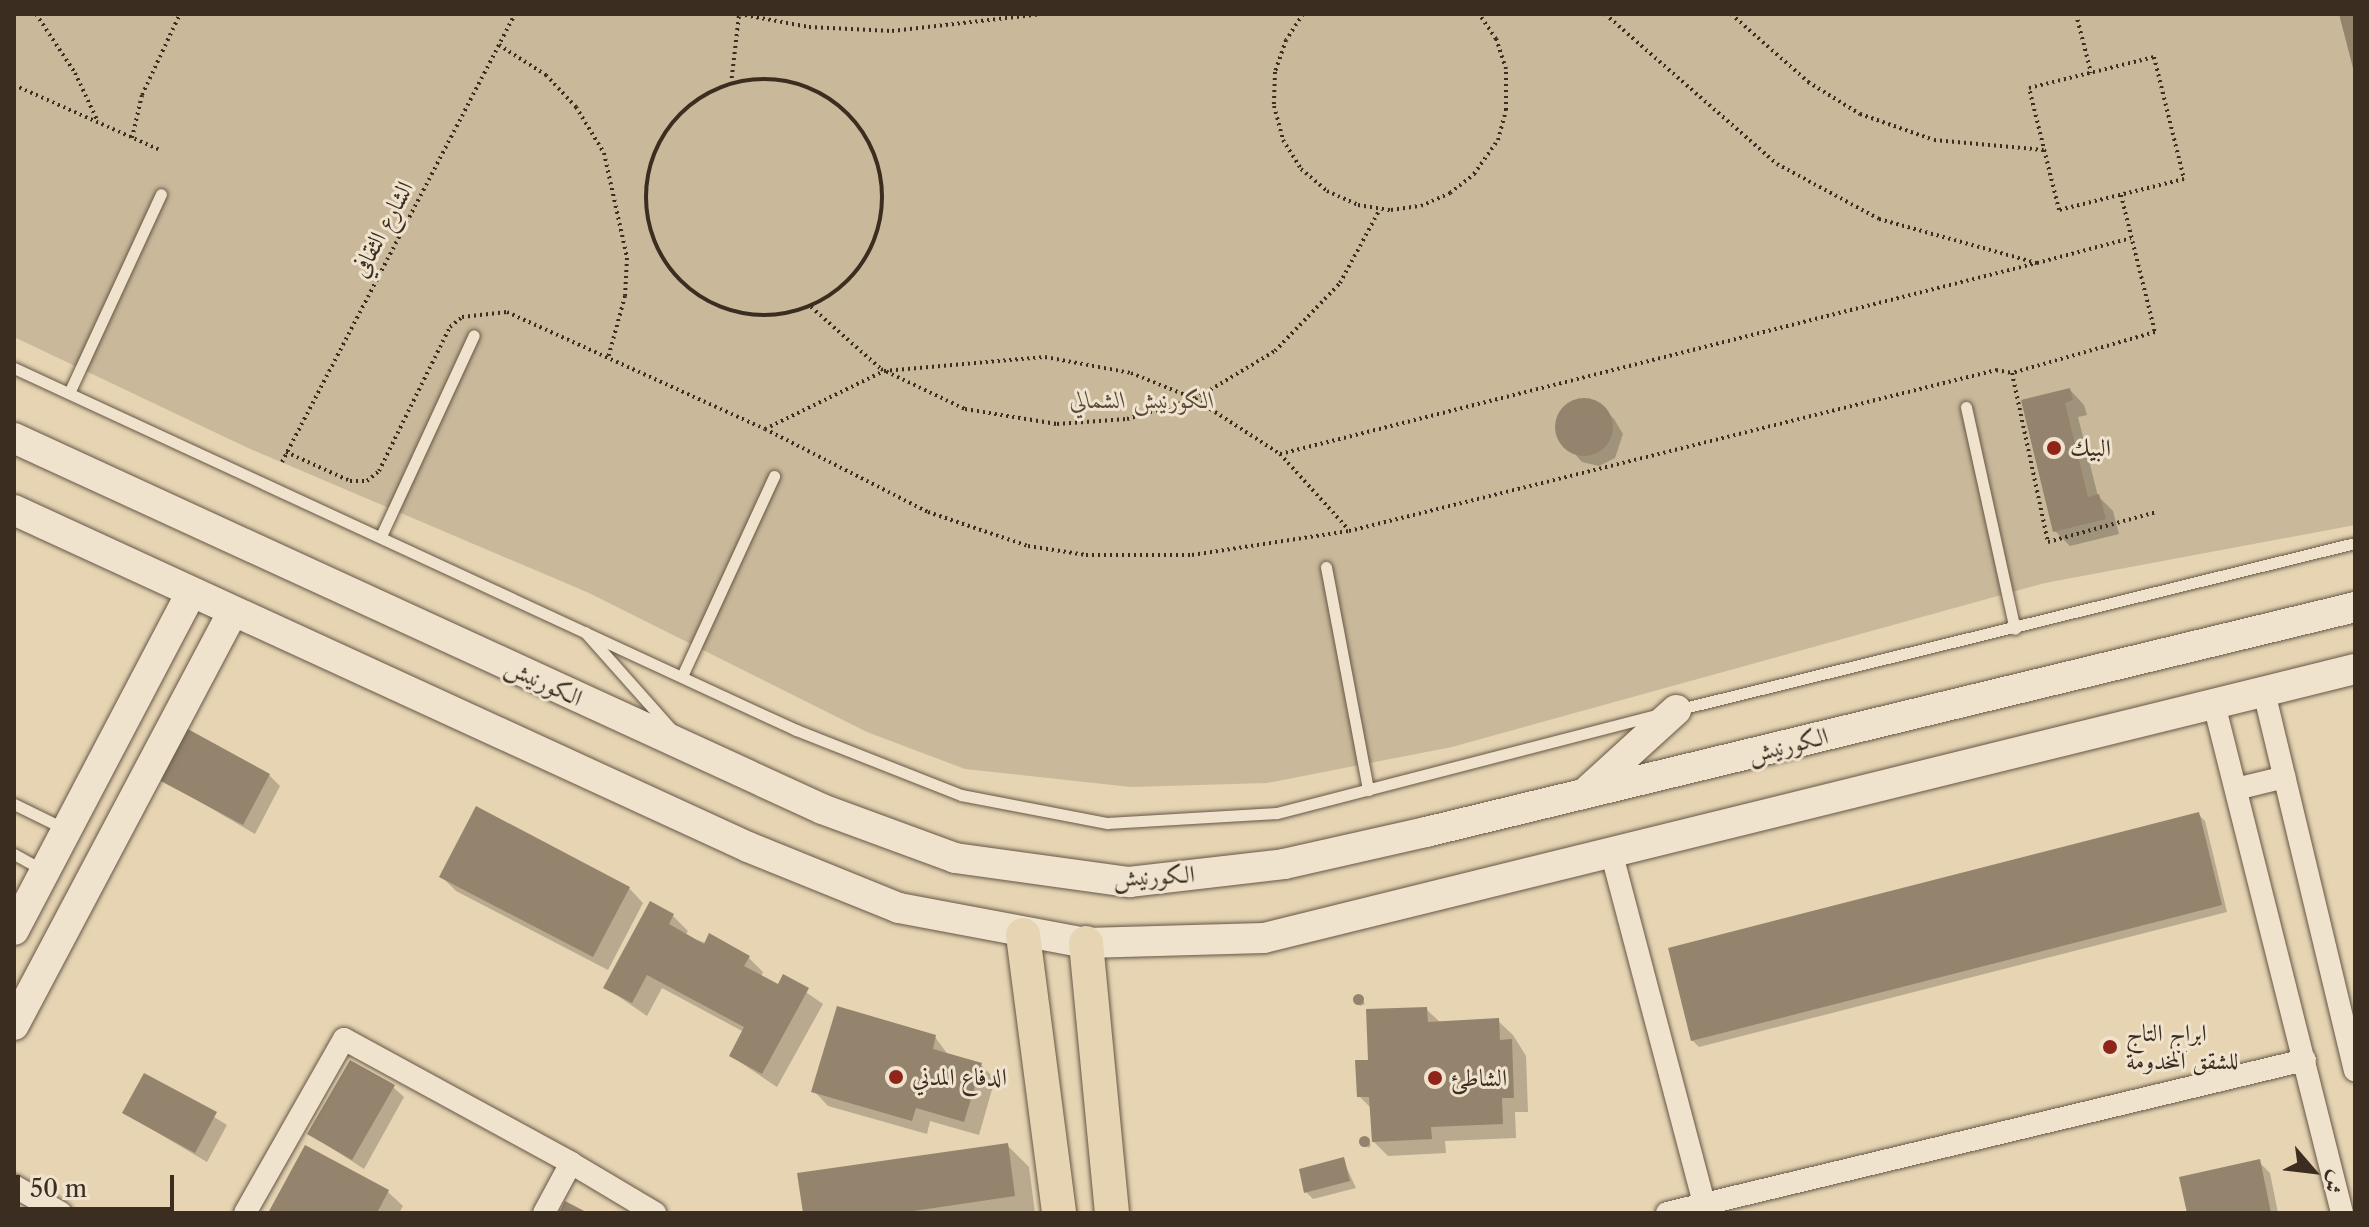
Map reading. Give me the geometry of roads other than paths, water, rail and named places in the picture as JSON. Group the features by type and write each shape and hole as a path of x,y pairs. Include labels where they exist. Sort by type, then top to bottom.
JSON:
{"main road":[{"name":"الكورنيش","path":"14,438 822,809 955,858 1129,882 1284,864 1583,795 2355,607"},
{"path":"14,510 748,847 899,908 1023,935 1086,943 1264,938 1612,855 2355,669"},
{"path":"14,930 191,593"},
{"path":"14,1025 233,612"},
{"path":"1583,795 1676,710"},
{"path":"1023,935 1059,1213"},
{"path":"1086,943 1112,1213"}],"street":[{"path":"2264,692 2355,1070"},
{"path":"2214,704 2342,1213"},
{"path":"2236,789 2285,777"},
{"path":"1612,855 1704,1204"},
{"path":"245,1213 344,1039 571,1163 655,1213"},
{"path":"1667,1213 2305,1060"},
{"path":"544,1213 571,1163"},
{"path":"14,1186 61,1213"}],"lane":[{"path":"69,393 161,194"},
{"path":"381,536 474,335"},
{"path":"14,368 683,674 796,730 961,795 1107,823 1277,813 1676,710 2355,543"},
{"path":"1966,407 2015,629"},
{"path":"683,674 774,476"},
{"path":"1326,567 1368,790"},
{"path":"582,629 688,748"},
{"path":"14,804 67,830"},
{"path":"14,854 45,871"}],"place":[{"name":"البيك","path":"2054,448"},
{"name":"ابراج التاج للشقق المخدومة","path":"2110,1047"},
{"name":"الدفاع المدني","path":"896,1077"},
{"name":"الشاطئ","path":"1435,1078"}],"park label":[{"name":"الكورنيش الشمالي","path":"1142,400"}]}
